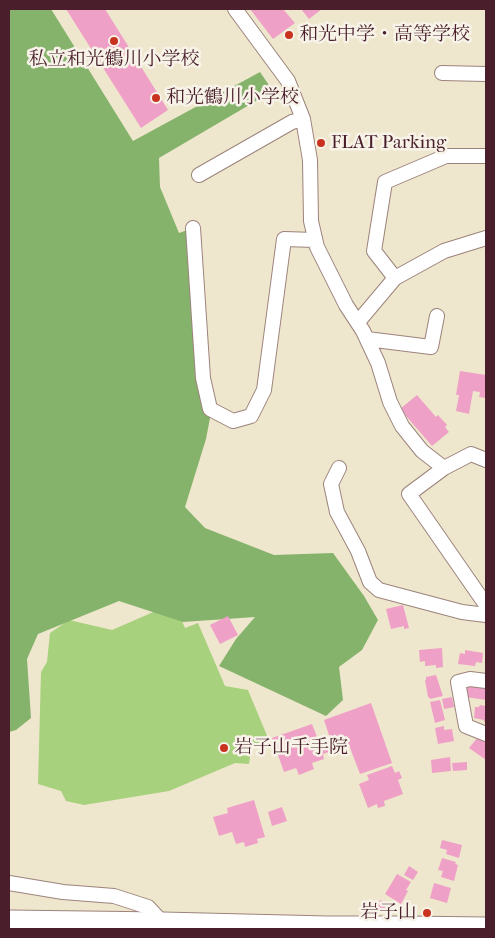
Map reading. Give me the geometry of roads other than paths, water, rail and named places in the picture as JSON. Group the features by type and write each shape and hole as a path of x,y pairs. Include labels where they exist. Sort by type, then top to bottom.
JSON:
{"main road":[{"path":"9,920 163,926 327,928 406,926 486,928"}],"street":[{"path":"235,9 288,81 303,118 310,160 311,221 317,247 332,279 367,339 378,363 390,402 402,426 422,451 444,468"},
{"path":"442,74 486,74"},
{"path":"199,175 292,122 303,118"},
{"path":"395,278 374,251 385,182 446,156 486,156"},
{"path":"193,228 203,378 210,410 233,421 251,416 264,390 284,239 315,240"},
{"path":"358,322 395,278 444,251 486,238"},
{"path":"367,339 431,347 437,316"},
{"path":"486,460 471,454 444,468 409,494 486,605"},
{"path":"340,468 331,484 337,512 358,551 370,582 379,590 462,612 486,614"},
{"path":"486,681 470,679 458,682 466,726 486,734"},
{"path":"9,883 62,892 114,896 148,907 163,926"}],"place":[{"name":"和光中学・高等学校","path":"289,35"},
{"name":"私立和光鶴川小学校","path":"114,41"},
{"name":"和光鶴川小学校","path":"156,98"},
{"name":"FLAT Parking","path":"321,143"},
{"name":"岩子山千手院","path":"224,748"},
{"name":"岩子山","path":"427,913"}]}
